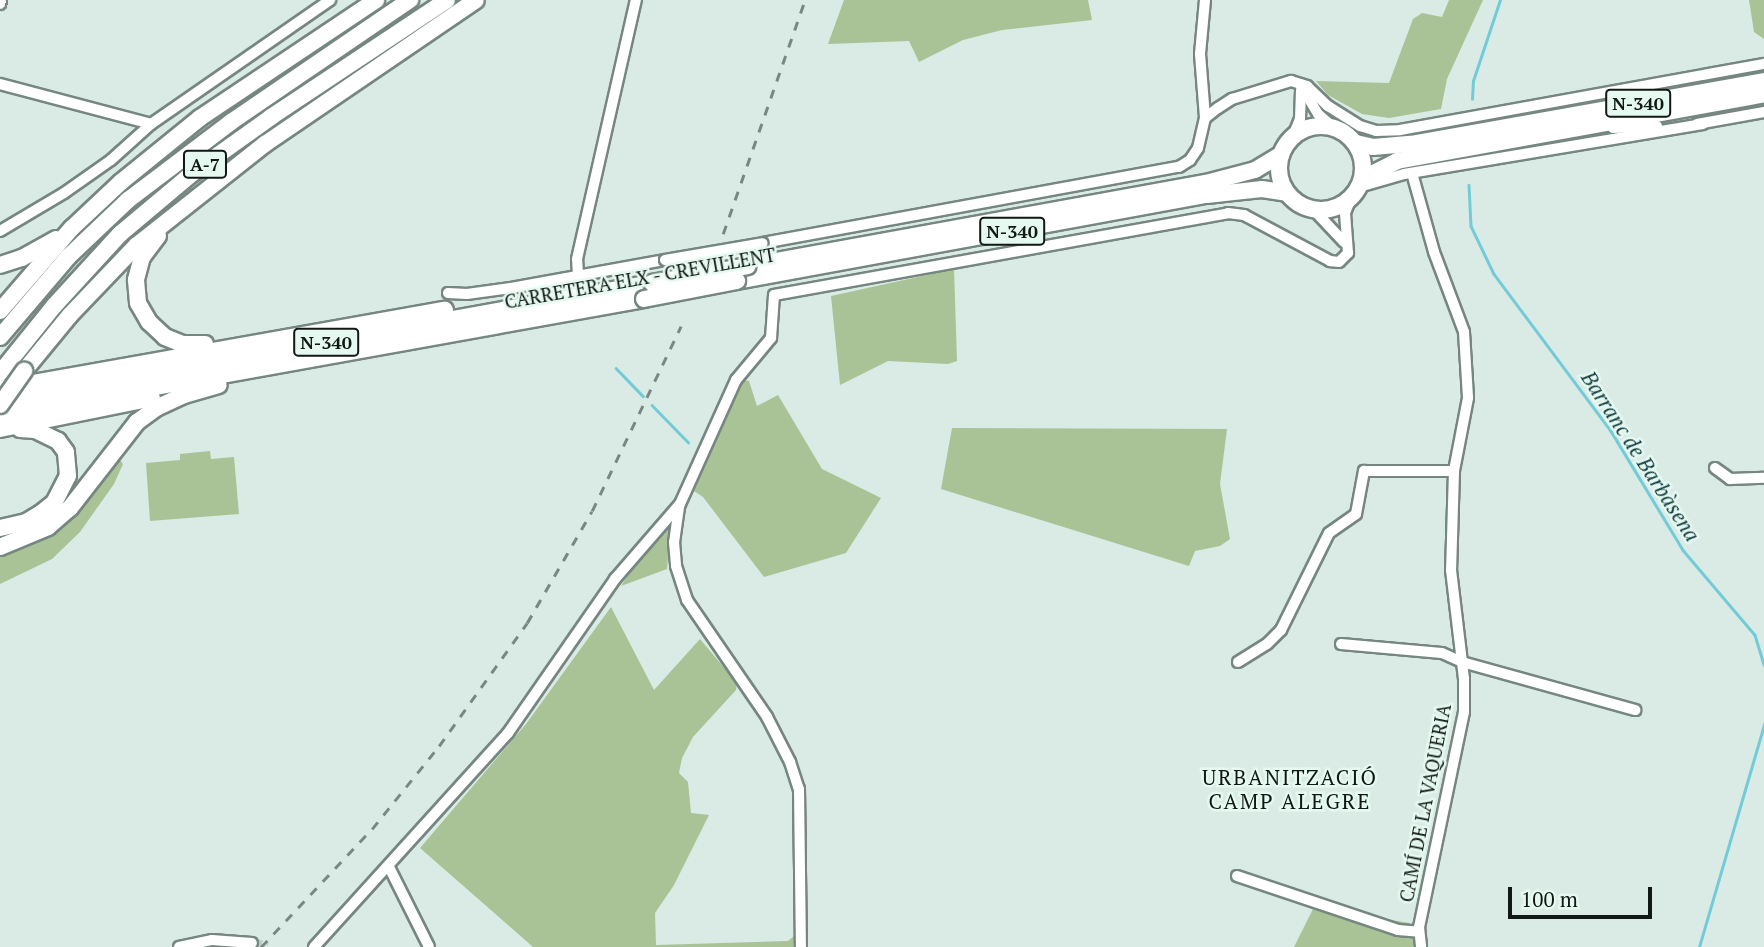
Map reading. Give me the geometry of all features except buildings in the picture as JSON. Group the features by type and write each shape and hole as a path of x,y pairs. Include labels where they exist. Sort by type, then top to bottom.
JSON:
{"highway":[{"path":"0,311 72,228 121,182 200,118 376,0"},
{"name":"A-7","path":"0,337 68,257 128,200 231,122 410,0"},
{"name":"A-7","path":"0,373 111,244 183,181 271,117 447,0"},
{"path":"0,403 70,315 136,245 265,144 476,0"},
{"name":"N-340","path":"1356,144 1391,147 1764,80"},
{"name":"N-340","path":"1287,192 1313,209 1334,209 1358,188 1397,161 1764,94"},
{"path":"1293,136 1303,129 1321,125 1346,133 1362,156 1358,188"},
{"name":"N-340","path":"1282,154 1293,136"},
{"path":"1282,154 1279,176 1287,192"},
{"name":"CARRETERA ELX - CREVILLENT","path":"0,403 1206,183 1255,170 1282,154"},
{"name":"CARRETERA ELX - CREVILLENT","path":"0,415 1207,195 1262,189 1287,192"},
{"path":"174,214 142,257 135,280 138,303 149,322 165,337 182,344 220,344 326,330"},
{"path":"0,265 23,258 72,228"},
{"path":"0,389 434,312 631,287"},
{"path":"0,429 427,339"},
{"path":"0,547 48,527 70,508 137,422 156,408 184,394 228,382"},
{"path":"0,429 36,430 47,434 66,452 69,463 68,476 54,503 26,522 0,528"}],"street":[{"path":"0,231 64,193 111,160 151,124 330,0"},
{"path":"578,276 577,259 636,0"},
{"path":"448,293 467,294 578,276 1178,167 1189,160 1198,148 1205,118 1200,54 1205,0"},
{"path":"1205,118 1233,99 1291,81 1300,84 1345,117 1376,131 1400,130 1764,64"},
{"path":"0,83 151,124"},
{"path":"1300,84 1318,114 1333,127"},
{"path":"1293,136 1300,119 1300,84"},
{"path":"1513,126 1623,90"},
{"path":"801,947 799,789 790,762 767,717 687,600 676,566 674,542 679,510 736,380 771,338 774,324 772,299 782,292 1228,213 1244,215 1330,261 1346,258 1348,248 1345,213 1358,188 1412,173 1764,112"},
{"path":"1568,130 1703,124"},
{"name":"CAMÍ DE LA VAQUERIA","path":"1412,173 1434,252 1464,332 1468,398 1454,471 1451,570 1462,662 1464,712 1420,939"},
{"path":"1313,209 1339,234 1348,248"},
{"path":"1715,468 1730,479 1764,478"},
{"path":"1238,662 1266,644 1281,630 1329,533 1356,514 1364,471 1454,471"},
{"path":"321,947 508,733 615,579 679,510"},
{"path":"1341,644 1442,653 1462,662 1636,710"},
{"path":"314,947 390,869"},
{"path":"390,869 429,947"},
{"path":"1237,876 1420,939"},
{"path":"1409,947 1420,939"},
{"path":"179,947 212,940 252,943"}],"green space":[{"path":"844,0 1088,0 1092,20 1002,30 963,40 919,62 909,41 828,44"},
{"path":"1449,0 1483,0 1447,79 1441,109 1389,118 1362,114 1328,95 1316,81 1389,83 1413,19 1422,13 1442,17"},
{"path":"1749,0 1764,0 1764,39 1754,32"},
{"path":"954,269 957,361 948,364 888,361 840,385 831,296"},
{"path":"744,380 749,381 757,406 778,395 822,469 881,498 846,553 764,577 703,497 694,491"},
{"path":"952,428 1227,429 1220,484 1230,539 1220,546 1195,551 1189,566 941,489"},
{"path":"210,451 211,459 234,457 239,514 150,521 146,463 180,460 180,454"},
{"path":"120,460 123,464 114,484 80,532 52,559 0,584 0,556 53,533 76,515"},
{"path":"671,526 667,569 621,586 628,575"},
{"path":"611,607 654,690 700,639 737,683 736,690 693,737 682,758 679,773 688,782 691,813 709,815 674,885 655,913 656,945 788,941 795,935 796,947 533,947 420,848 526,724"},
{"path":"1314,907 1415,924 1416,947 1294,947"}],"waterway":[{"name":"Barranc de Barbàsena","path":"1472,99 1473,81 1500,0"},
{"name":"Barranc de Barbàsena","path":"1469,185 1471,226 1494,274 1611,431 1683,550 1755,635 1764,665"},
{"path":"616,368 643,396"},
{"path":"652,405 688,442"},
{"name":"Barranc de Barbàsena","path":"1699,947 1764,724"}],"tunnel":[{"path":"252,943 267,947"}],"railway":[{"path":"723,234 805,0"},
{"path":"261,947 372,829 439,746 527,623 592,511 681,326"}],"district":[{"name":"URBANITZACIÓ CAMP ALEGRE","path":"1290,789"}]}
